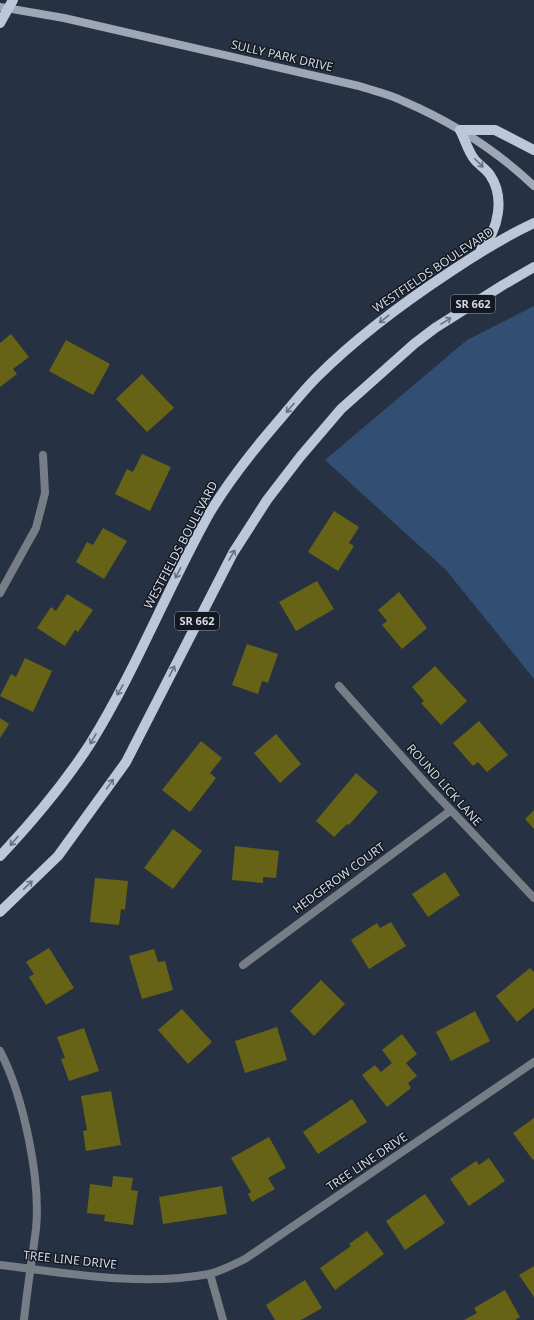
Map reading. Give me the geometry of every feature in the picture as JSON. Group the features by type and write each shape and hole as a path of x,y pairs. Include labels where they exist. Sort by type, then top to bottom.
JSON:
{"main road":[{"path":"0,23 7,5"},
{"name":"SULLY PARK DRIVE","path":"7,5 359,86 402,100 460,130 500,156 534,186"},
{"path":"476,254 487,243 493,232 498,210 498,198 490,174 474,159 460,130 495,130 534,150"},
{"name":"WESTFIELDS BOULEVARD","path":"0,856 48,802 90,744 127,678 162,605 210,514 228,484 260,443 316,378 366,332 408,299 476,254 534,223"},
{"name":"SR 662","path":"0,912 58,856 126,762 233,553 267,500 300,457 341,409 414,344 441,324 534,267"}],"street":[{"path":"0,593 36,528 45,493 43,455"},
{"name":"ROUND LICK LANE","path":"339,686 450,811 534,898"},
{"name":"HEDGEROW COURT","path":"242,965 450,811"},
{"path":"0,1051 18,1098 30,1145 36,1190 36,1228 29,1268 24,1320"},
{"name":"TREE LINE DRIVE","path":"0,1265 113,1277 164,1280 210,1274 245,1259 534,1062"},
{"path":"210,1274 223,1320"}],"shaded area":[{"path":"534,306 534,679 446,570 325,460 467,340"}],"building":[{"path":"11,334 29,357 13,369 17,374 0,387 0,343"},
{"path":"66,340 110,364 93,395 49,371"},
{"path":"142,374 174,408 147,432 116,399"},
{"path":"142,454 171,467 150,511 115,494 127,469 133,472"},
{"path":"334,511 359,527 349,543 354,546 338,571 308,552"},
{"path":"103,528 127,541 104,579 76,562 87,542 93,545"},
{"path":"317,581 334,609 296,631 279,602"},
{"path":"399,592 427,628 402,649 382,625 387,621 378,610"},
{"path":"67,594 93,610 78,632 75,630 65,646 37,628 51,607 56,611"},
{"path":"247,644 278,654 268,683 262,681 258,694 232,685"},
{"path":"25,658 52,671 33,712 0,696 11,674 16,677"},
{"path":"435,666 467,701 441,725 421,703 424,701 412,687"},
{"path":"0,718 9,724 0,738"},
{"path":"479,721 508,755 487,772 478,762 473,766 453,743"},
{"path":"276,734 301,764 280,783 254,753"},
{"path":"201,741 222,758 210,773 216,778 190,812 162,790"},
{"path":"356,773 378,792 349,825 347,824 334,837 316,821"},
{"path":"534,810 534,829 525,819"},
{"path":"173,829 202,851 173,889 144,868"},
{"path":"235,846 279,851 276,878 263,877 263,883 232,880"},
{"path":"445,872 460,895 428,917 412,894"},
{"path":"95,878 128,881 125,910 121,909 119,925 90,922"},
{"path":"391,922 406,946 369,969 351,940 377,923 380,928"},
{"path":"49,948 74,988 46,1005 29,977 34,974 26,962"},
{"path":"154,949 158,962 165,961 173,990 142,999 129,956"},
{"path":"530,968 534,972 534,1008 517,1022 496,996"},
{"path":"321,980 345,1004 314,1036 290,1011"},
{"path":"182,1009 212,1042 188,1064 158,1030"},
{"path":"475,1011 490,1041 451,1061 436,1032"},
{"path":"277,1027 287,1060 245,1073 235,1041"},
{"path":"84,1028 99,1071 69,1081 61,1059 65,1058 57,1037"},
{"path":"402,1034 417,1054 406,1063 417,1076 408,1083 411,1088 387,1107 362,1075 375,1065 381,1072 392,1063 382,1050"},
{"path":"111,1091 121,1145 86,1151 83,1131 87,1130 81,1096"},
{"path":"352,1099 367,1122 318,1154 303,1132"},
{"path":"534,1118 534,1159 533,1160 513,1133"},
{"path":"269,1137 286,1168 268,1178 275,1189 252,1202 248,1194 251,1192 231,1158"},
{"path":"489,1158 505,1181 469,1206 450,1179 476,1161 479,1165"},
{"path":"113,1176 133,1178 131,1190 138,1191 133,1225 104,1221 105,1215 87,1213 90,1184 112,1187"},
{"path":"222,1186 227,1214 163,1224 159,1197"},
{"path":"425,1194 445,1223 405,1250 386,1221"},
{"path":"367,1231 384,1254 335,1290 320,1268 351,1246 349,1244"},
{"path":"534,1266 534,1297 519,1275"},
{"path":"305,1280 322,1308 301,1320 275,1320 266,1305"},
{"path":"505,1290 520,1317 515,1320 464,1320 477,1313 474,1308"}]}
